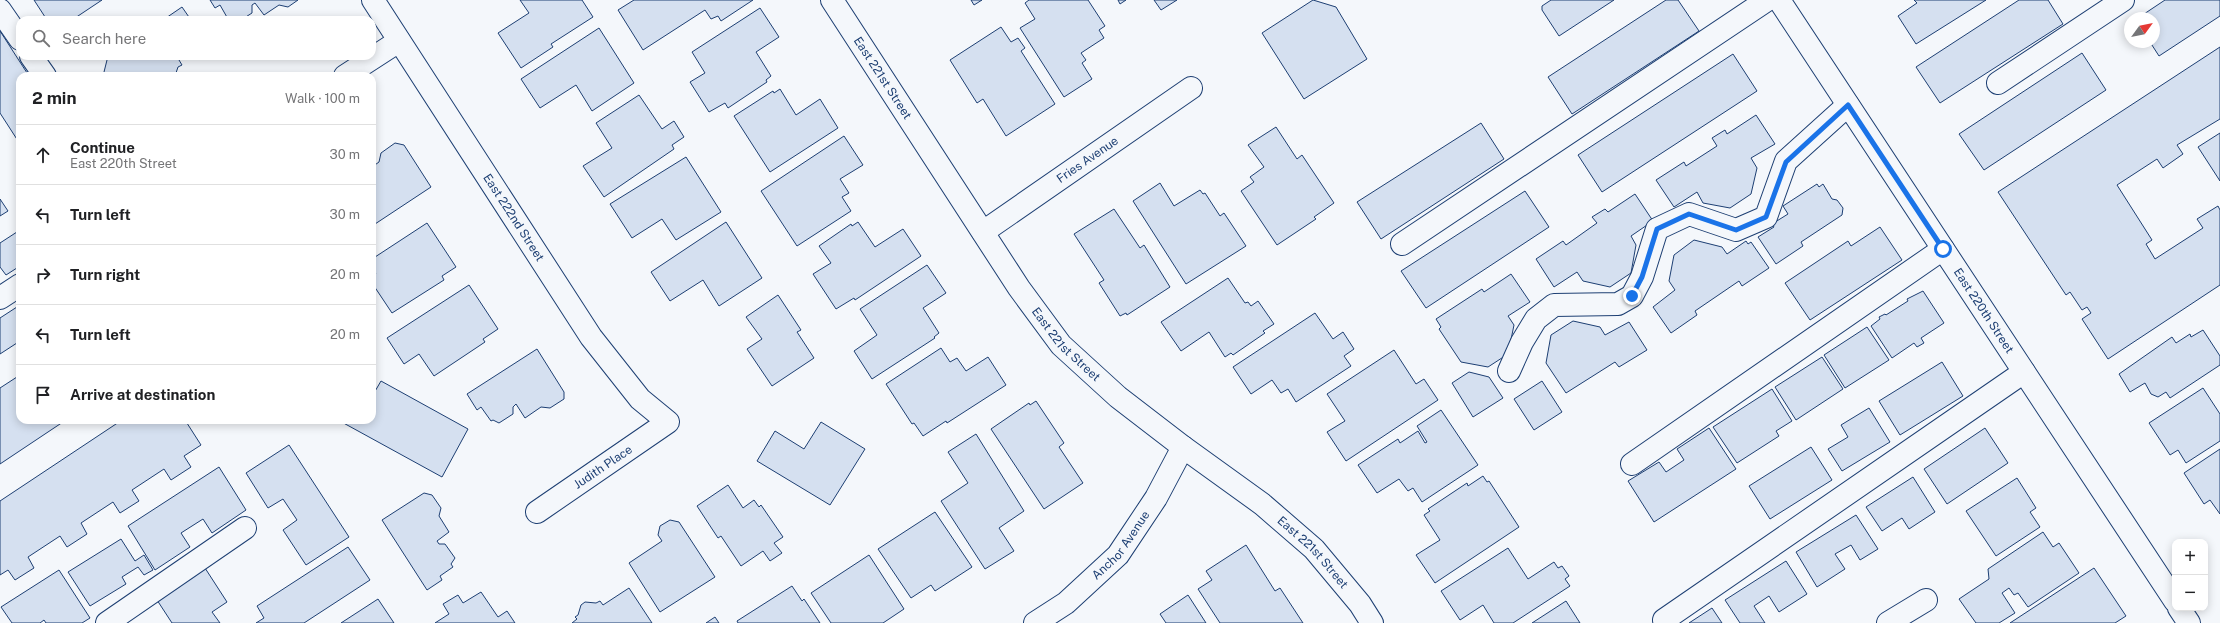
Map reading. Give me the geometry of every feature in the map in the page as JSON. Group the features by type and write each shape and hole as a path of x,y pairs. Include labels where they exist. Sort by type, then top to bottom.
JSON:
{"street":[{"name":"East 222nd Street","path":"373,0 590,337 640,399 668,422"},
{"name":"East 221st Street","path":"832,0 1019,288 1061,345 1118,396 1183,448 1262,504 1314,549 1360,604 1372,623"},
{"path":"1402,244 1767,0"},
{"name":"East 220th Street","path":"1779,0 2172,596"},
{"path":"1998,83 2123,0"},
{"path":"0,10 16,34"},
{"path":"376,56 399,42"},
{"path":"34,60 42,72"},
{"path":"351,72 370,60"},
{"name":"Fries Avenue","path":"983,232 1191,88"},
{"path":"1509,371 1522,342 1536,319 1554,305 1618,304 1632,296 1642,277 1657,229 1689,214 1736,230 1766,217 1786,162 1848,105"},
{"path":"1632,464 1943,249"},
{"path":"0,298 16,288"},
{"path":"1664,620 2024,372"},
{"name":"Judith Place","path":"537,512 668,422"},
{"name":"Anchor Avenue","path":"1036,623 1066,604 1118,555 1156,498 1183,448"},
{"path":"107,623 246,528"},
{"path":"1888,623 1926,600"},
{"path":"2181,611 2189,623"}],"building":[{"path":"34,0 102,0 78,16 44,16"},
{"path":"210,0 298,0 288,7 279,5 264,15 255,3 252,5 252,13 247,16 226,16 220,5 215,8"},
{"path":"520,0 582,0 593,17 551,44 553,47 521,68 498,33 529,13"},
{"path":"634,0 753,0 721,21 718,16 711,19 705,10 643,50 618,10"},
{"path":"971,0 982,0 974,5"},
{"path":"1029,0 1088,0 1105,26 1099,30 1104,38 1081,53 1086,60 1082,63 1092,79 1064,97 1020,28 1035,19 1025,3"},
{"path":"1118,0 1126,0 1120,4"},
{"path":"1154,0 1177,0 1161,10"},
{"path":"1313,0 1336,7 1367,59 1304,99 1262,33"},
{"path":"1551,0 1614,0 1559,36 1542,10 1542,6"},
{"path":"1666,0 1678,0 1699,31 1572,114 1548,77"},
{"path":"1914,0 1986,0 1916,44 1898,16 1917,3"},
{"path":"2019,0 2048,0 2063,24 1940,103 1916,67"},
{"path":"2165,0 2220,0 2220,16 2159,56 2154,48 2160,48 2160,12 2147,12"},
{"path":"182,7 188,16 169,16"},
{"path":"760,8 779,37 756,52 771,76 766,80 767,82 728,108 725,103 709,112 690,82 705,73 692,52"},
{"path":"1001,27 1011,42 1018,38 1025,48 1021,51 1055,104 1006,136 983,99 977,103 950,60"},
{"path":"599,28 634,83 592,111 576,85 540,108 521,79"},
{"path":"0,31 16,56 16,60 19,60 26,72 16,72 16,138 0,113"},
{"path":"2220,47 2220,119 2177,145 2183,154 2163,168 2157,159 2117,185 2152,240 2146,244 2155,259 2203,228 2197,219 2218,206 2220,210 2220,285 2108,359 2082,319 2091,313 2087,307 2082,310 2070,292 2066,295 1998,192"},
{"path":"2082,53 2106,90 1984,170 1959,134"},
{"path":"1733,54 1757,91 1602,192 1578,155"},
{"path":"107,60 179,60 182,65 178,67 176,72 104,72"},
{"path":"780,89 796,115 820,99 838,128 770,172 734,116 773,91 774,93"},
{"path":"639,95 662,129 674,121 684,137 672,145 674,149 604,197 583,166 612,148 596,123"},
{"path":"1756,115 1775,144 1751,158 1757,168 1751,194 1730,208 1703,203 1697,192 1674,207 1656,180 1684,162 1686,166 1717,146 1712,138 1725,130 1727,134"},
{"path":"1481,123 1504,159 1381,239 1357,202"},
{"path":"1276,127 1297,159 1302,155 1334,203 1314,217 1316,219 1277,245 1241,191 1254,182 1250,177 1264,167 1248,145"},
{"path":"2220,133 2220,181 2198,147"},
{"path":"844,136 863,165 840,179 849,193 842,197 851,211 797,246 761,191"},
{"path":"395,143 404,145 431,187 376,223 376,164 379,162 381,153"},
{"path":"686,157 721,212 676,240 662,219 632,238 610,204"},
{"path":"1160,183 1174,206 1200,190 1203,194 1205,193 1220,216 1224,213 1246,246 1186,284 1133,201"},
{"path":"1817,184 1819,187 1823,184 1832,199 1837,200 1843,208 1842,215 1801,242 1803,246 1776,264 1758,237 1774,227 1772,224 1788,214 1783,206"},
{"path":"1525,191 1549,227 1426,308 1401,271"},
{"path":"1635,194 1653,221 1631,236 1636,245 1631,273 1610,287 1583,281 1577,272 1554,287 1536,259 1563,241 1566,245 1597,223 1592,217 1605,209 1608,212"},
{"path":"0,199 8,211 0,216"},
{"path":"1114,209 1140,248 1144,245 1170,287 1127,315 1126,313 1120,316 1099,283 1104,280 1074,234"},
{"path":"726,222 762,278 719,306 703,280 670,301 651,272"},
{"path":"858,222 875,247 903,229 921,256 855,300 854,298 836,309 813,274 831,263 819,246 851,224 852,226"},
{"path":"427,223 456,267 442,276 444,280 392,313 376,289 376,256"},
{"path":"1880,227 1902,260 1810,320 1785,283 1848,241 1851,246"},
{"path":"16,233 16,269 6,275 0,267 0,243"},
{"path":"1694,240 1722,247 1727,254 1746,241 1748,244 1751,242 1769,268 1742,286 1739,281 1695,311 1697,315 1671,333 1653,307 1675,290 1669,281 1674,255"},
{"path":"927,265 946,293 923,308 939,333 934,337 935,338 872,379 854,351 877,335 860,309"},
{"path":"1511,274 1530,302 1508,316 1514,325 1508,354 1488,367 1461,362 1439,329 1441,327 1436,319 1482,289 1484,292"},
{"path":"1228,278 1245,303 1248,302 1251,306 1258,301 1274,324 1263,331 1265,333 1233,355 1231,353 1225,357 1209,332 1181,351 1161,322"},
{"path":"469,285 498,329 483,339 485,342 434,376 419,354 404,364 387,338"},
{"path":"1923,291 1944,323 1921,338 1924,343 1917,347 1914,343 1892,358 1871,326 1880,319 1879,317 1885,314 1886,315 1908,301 1907,299"},
{"path":"778,295 801,330 797,332 814,358 772,386 747,349 762,339 746,317"},
{"path":"16,308 16,344 0,354 0,318"},
{"path":"1315,313 1333,339 1343,332 1354,349 1344,356 1351,366 1296,402 1288,389 1281,393 1272,380 1251,394 1233,367"},
{"path":"1573,321 1600,327 1605,335 1629,322 1647,350 1619,367 1615,362 1566,393 1546,363 1551,335"},
{"path":"1867,327 1889,360 1845,388 1824,355"},
{"path":"2203,330 2220,356 2220,365 2170,398 2166,392 2158,397 2151,394 2145,383 2130,392 2119,374 2172,337 2176,343 2190,334 2191,337"},
{"path":"941,348 950,362 957,358 966,371 988,357 1006,385 947,423 946,421 923,436 914,423 912,424 886,384"},
{"path":"537,349 564,392 564,399 550,408 541,407 525,418 516,404 513,407 513,414 499,423 493,420 491,421 481,407 477,410 467,394"},
{"path":"1394,350 1416,384 1424,379 1438,400 1346,461 1327,432 1345,421 1327,394"},
{"path":"1822,357 1843,389 1796,420 1775,387"},
{"path":"1942,362 1963,396 1900,435 1879,401"},
{"path":"1469,372 1489,377 1503,398 1473,417 1452,383"},
{"path":"16,378 16,424 60,424 0,464 0,388"},
{"path":"381,381 468,429 442,477 345,424 376,424 376,390"},
{"path":"1542,381 1562,412 1534,430 1514,399"},
{"path":"2203,388 2220,414 2220,441 2186,463 2178,450 2170,455 2149,423"},
{"path":"1772,389 1792,421 1776,431 1779,436 1737,463 1713,427"},
{"path":"1036,401 1064,443 1059,447 1083,483 1044,509 991,429 1029,403 1030,405"},
{"path":"1869,408 1890,442 1842,471 1828,449 1848,437 1841,425"},
{"path":"1441,410 1478,465 1422,502 1413,488 1408,491 1399,479 1377,493 1358,465 1398,439 1400,443 1418,431 1425,443 1427,442 1417,426"},
{"path":"821,422 865,449 830,505 757,461 775,431 804,449"},
{"path":"116,424 188,424 201,445 184,456 191,467 171,480 164,469 132,490 139,501 120,513 113,502 81,523 87,534 67,547 60,536 28,557 34,568 15,580 8,570 0,575 0,501"},
{"path":"1709,428 1736,469 1654,522 1628,481 1659,462 1666,472 1684,460 1677,449"},
{"path":"1985,428 2008,463 1947,504 1924,469"},
{"path":"976,434 1024,511 999,528 1014,551 985,569 941,501 968,483 948,452"},
{"path":"289,445 349,537 306,565 283,530 297,520 283,499 268,508 246,473"},
{"path":"1811,447 1832,480 1770,519 1749,486"},
{"path":"2220,449 2220,514 2210,500 2204,504 2184,473"},
{"path":"219,467 246,510 212,533 203,519 181,533 190,547 155,570 128,526"},
{"path":"1483,476 1487,482 1489,481 1519,527 1435,583 1416,555 1440,540 1424,515 1430,511 1428,509 1467,483 1468,486"},
{"path":"1913,477 1935,512 1909,529 1902,518 1882,531 1866,507"},
{"path":"2017,478 2036,508 2030,512 2040,527 1996,556 1966,511"},
{"path":"728,485 743,508 754,500 759,507 761,505 783,537 774,543 782,553 770,561 763,551 741,566 721,536 718,538 697,506"},
{"path":"424,493 432,495 441,508 439,516 449,532 437,541 439,544 445,544 455,558 451,564 453,567 440,576 442,580 427,590 382,520"},
{"path":"935,512 972,567 935,591 931,585 911,598 878,549"},
{"path":"1856,515 1878,549 1860,560 1851,545 1835,554 1845,569 1817,587 1796,552"},
{"path":"670,520 679,522 715,577 660,612 629,563 662,541 658,535 660,526"},
{"path":"2043,532 2053,547 2059,543 2079,573 2028,607 2018,593 2014,595 2009,588 2002,593 2015,613 1999,623 1976,623 1959,599 1989,579 1988,569"},
{"path":"121,539 135,561 144,555 153,570 144,575 138,567 122,577 126,584 90,606 68,572"},
{"path":"1246,545 1275,591 1280,588 1303,623 1220,623 1198,589 1212,580 1206,571"},
{"path":"348,547 370,580 304,623 256,623 264,618 257,606"},
{"path":"1508,548 1528,579 1554,562 1558,568 1562,566 1569,576 1565,579 1570,586 1513,623 1494,623 1483,605 1460,620 1441,591"},
{"path":"869,555 904,609 883,623 831,623 811,593"},
{"path":"1786,561 1807,594 1779,612 1769,596 1754,606 1765,623 1740,623 1725,600"},
{"path":"205,568 227,602 212,612 220,623 172,623 157,600"},
{"path":"2094,568 2126,616 2115,623 2010,623"},
{"path":"59,570 90,618 82,623 46,623 44,620 40,623 12,623 1,607"},
{"path":"792,586 802,601 804,599 820,623 738,623 737,621"},
{"path":"629,588 652,623 572,623 577,619 575,617 578,615 581,605 585,602 596,603 600,601 603,605"},
{"path":"481,592 498,617 507,611 515,623 435,623 449,614 443,604 458,595 463,603"},
{"path":"1188,595 1206,623 1166,623 1160,614"},
{"path":"378,599 394,623 341,623"},
{"path":"1566,601 1580,623 1532,623"},
{"path":"1712,608 1722,623 1689,623"},
{"path":"715,617 719,623 706,623"}],"route":[{"path":"1632,296 1642,277 1657,229 1689,214 1736,230 1766,217 1786,162 1848,105 1943,249"}]}
